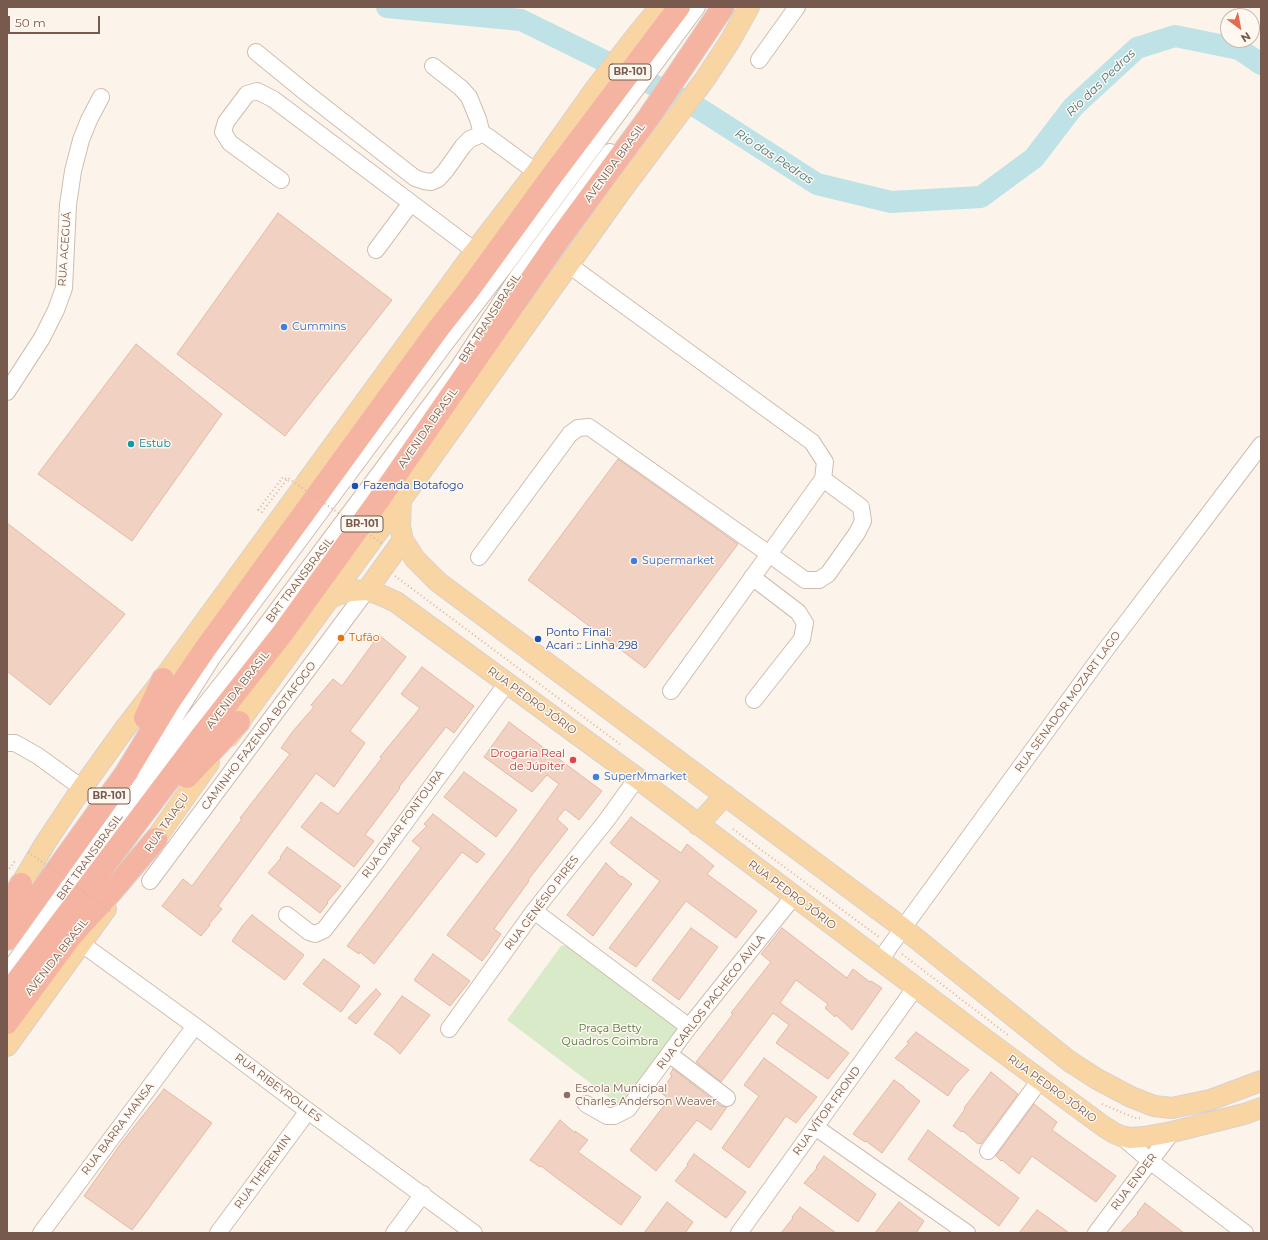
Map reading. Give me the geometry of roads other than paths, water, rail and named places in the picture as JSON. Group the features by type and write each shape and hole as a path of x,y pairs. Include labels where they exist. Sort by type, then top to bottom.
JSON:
{"highway":[{"name":"BR-101","path":"7,939 126,772 169,702 205,649 438,329 468,291 609,98 679,7"},
{"name":"AVENIDA BRASIL","path":"7,994 201,737 287,627 382,495 645,113 723,7"},
{"path":"47,883 64,850 149,712 163,679"},
{"path":"61,921 172,794 238,722"},
{"name":"AVENIDA BRASIL","path":"7,1023 72,935 112,891 156,838"},
{"path":"7,910 14,884"}],"main road":[{"path":"651,42 660,7"},
{"name":"AVENIDA BRASIL","path":"327,600 401,500 619,194 705,79 730,41 749,7"},
{"path":"7,900 14,884 46,842 82,788 475,251 536,172 609,98"},
{"path":"401,500 400,526 403,540 415,559 438,582 903,928 1069,1061 1097,1079 1131,1097 1154,1106 1172,1108 1210,1100 1261,1081"},
{"path":"367,590 403,540"},
{"name":"RUA PEDRO JÓRIO","path":"327,600 351,591 367,590 396,602 637,778 880,962 1045,1084 1103,1126 1121,1136"},
{"name":"RUA TAIAÇU","path":"7,1046 82,944 238,722 327,600"},
{"path":"698,825 725,795"},
{"path":"1045,1084 1069,1061"},
{"path":"1121,1136 1130,1138 1144,1138 1244,1114 1261,1108"}],"street":[{"path":"651,42 697,7"},
{"path":"680,64 712,7"},
{"path":"759,60 797,7"},
{"path":"256,52 415,178 431,182 438,179 463,146 470,139 482,134 488,136 536,172"},
{"path":"433,66 461,88 469,97 476,113 482,134"},
{"path":"282,180 230,143 223,132 226,122 247,94 257,91 273,99 475,251"},
{"name":"RUA ACEGUÁ","path":"7,392 42,338 56,310 64,288 68,205 73,171 81,140 101,97"},
{"name":"BRT TRANSBRASIL","path":"7,958 142,770 212,658 440,350 513,256 609,98"},
{"name":"BRT TRANSBRASIL","path":"7,973 145,780 231,672 458,368 518,276 645,113"},
{"path":"376,250 411,204"},
{"path":"569,265 812,442 825,462 823,479 671,691"},
{"path":"479,557 570,434 578,428 589,427 805,580 819,580 828,574 857,533 863,521 862,507 823,479"},
{"name":"RUA SENADOR MOZART LAGO","path":"880,962 903,928 1104,652 1261,445"},
{"path":"752,577 798,612 804,623 802,639 754,700"},
{"name":"CAMINHO FAZENDA BOTAFOGO","path":"150,881 367,590"},
{"name":"RUA OMAR FONTOURA","path":"287,915 309,932 315,934 324,930 377,861 507,683"},
{"path":"7,743 15,743 38,756 82,788"},
{"name":"RUA GENÉSIO PIRES","path":"449,1030 534,911 606,821 637,778"},
{"name":"RUA CARLOS PACHECO ÁVILA","path":"586,1104 607,1116 614,1116 628,1109 689,1027 794,896"},
{"path":"534,911 689,1027"},
{"name":"RUA RIBEYROLLES","path":"82,944 474,1233"},
{"name":"RUA VÍTOR FROND","path":"745,1231 815,1127 915,988"},
{"name":"RUA BARRA MANSA","path":"41,1233 195,1026"},
{"path":"669,1054 727,1098"},
{"path":"988,1151 1045,1084"},
{"name":"RUA THEREMIN","path":"218,1233 308,1111"},
{"path":"815,1127 967,1233"},
{"name":"RUA ENDER","path":"1096,1233 1172,1132"},
{"name":"RUA PEDRO JÓRIO","path":"1121,1136 1150,1161 1245,1233"},
{"path":"394,1233 423,1194"}],"waterway":[{"name":"Rio das Pedras","path":"387,7 521,20 692,104 817,184 891,202 981,197 1034,158 1073,107 1137,48 1175,36 1239,49 1261,64"}],"place":[{"name":"Cummins","path":"284,327"},
{"name":"Estub","path":"131,444"},
{"name":"Fazenda Botafogo","path":"355,486"},
{"name":"Supermarket","path":"634,561"},
{"name":"Tufão","path":"341,638"},
{"name":"Ponto Final: Acari :: Linha 298","path":"538,639"},
{"name":"Drogaria Real de Júpiter","path":"573,760"},
{"name":"SuperMmarket","path":"596,777"},
{"name":"Escola Municipal Charles Anderson Weaver","path":"567,1095"}],"park label":[{"name":"Praça Betty Quadros Coimbra","path":"610,1035"}]}
